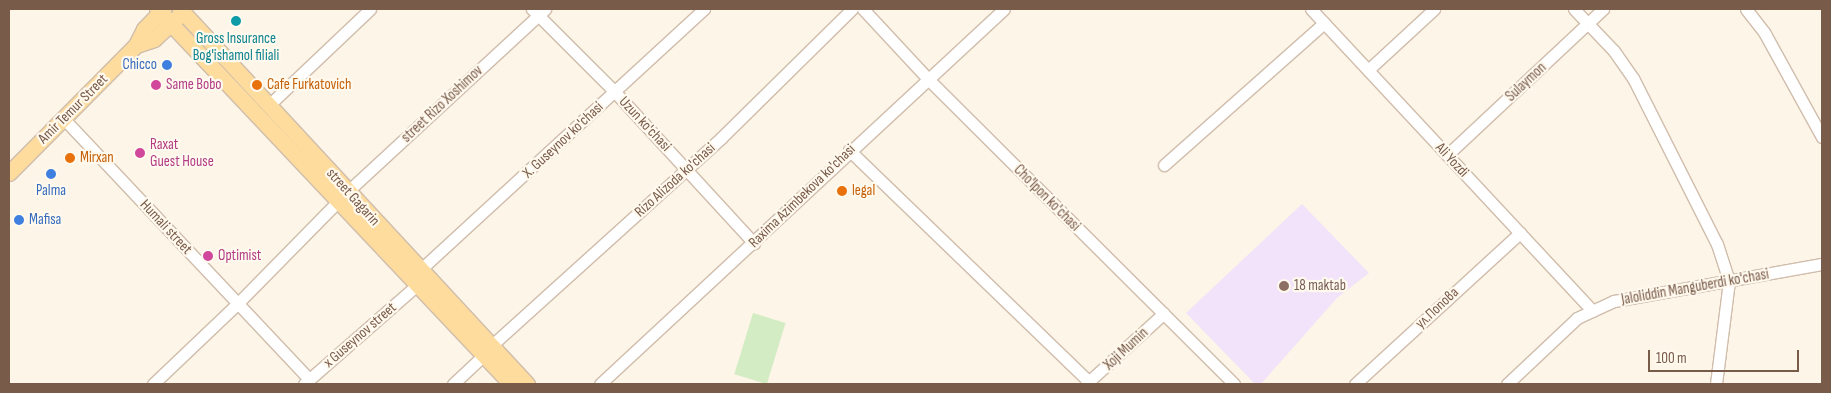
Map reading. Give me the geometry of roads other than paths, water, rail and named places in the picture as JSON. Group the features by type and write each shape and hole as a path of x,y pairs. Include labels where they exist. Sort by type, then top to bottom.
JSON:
{"main road":[{"name":"street Gagarin","path":"160,10 420,270 488,350 511,384"},
{"name":"Amir Temur Street","path":"9,173 136,44 144,29 160,10"},
{"name":"street Gagarin","path":"182,10 269,105 417,285 528,384"},
{"name":"Amir Temur Street","path":"136,44 154,38 172,23 182,10"}],"street":[{"path":"269,105 370,9"},
{"name":"X. Guseynov ko'chasi","path":"420,270 704,9"},
{"name":"Rizo Alizoda ko'chasi","path":"454,384 488,350 687,169 852,9"},
{"name":"Cho'lpon ko'chasi","path":"863,9 928,79 1234,384"},
{"name":"Raxima Azimbekova ko'chasi","path":"600,384 754,243 849,150 1004,9"},
{"name":"Ali Yozdi","path":"1311,9 1593,311"},
{"path":"1368,70 1434,9"},
{"path":"1574,9 1614,51 1633,78 1717,244 1729,281 1716,384"},
{"name":"Sulaymon","path":"1448,155 1603,9"},
{"path":"1746,9 1764,32 1822,137"},
{"name":"Uzun ko'chasi","path":"538,11 754,243"},
{"name":"street Rizo Xoshimov","path":"152,384 237,304 344,196 538,11"},
{"path":"1164,165 1324,23"},
{"name":"Humali street","path":"64,119 237,304 306,382"},
{"path":"849,150 1087,383"},
{"name":"ул.Попова","path":"1355,384 1520,232"},
{"name":"Jaloliddin Manguberdi ko'chasi","path":"1507,384 1577,318 1614,301 1822,264"},
{"name":"x Guseynov street","path":"306,382 417,285"},
{"name":"Xoji Mumin","path":"1087,383 1164,313"}],"place":[{"name":"Gross Insurance Bog'ishamol filiali","path":"236,21"},
{"name":"Chicco","path":"167,65"},
{"name":"Same Bobo","path":"156,85"},
{"name":"Cafe Furkatovich","path":"257,85"},
{"name":"Raxat Guest House","path":"140,153"},
{"name":"Mirxan","path":"70,158"},
{"name":"Palma","path":"51,174"},
{"name":"legal","path":"842,191"},
{"name":"Mafisa","path":"19,220"},
{"name":"Optimist","path":"208,256"},
{"name":"18 maktab","path":"1284,286"}]}
